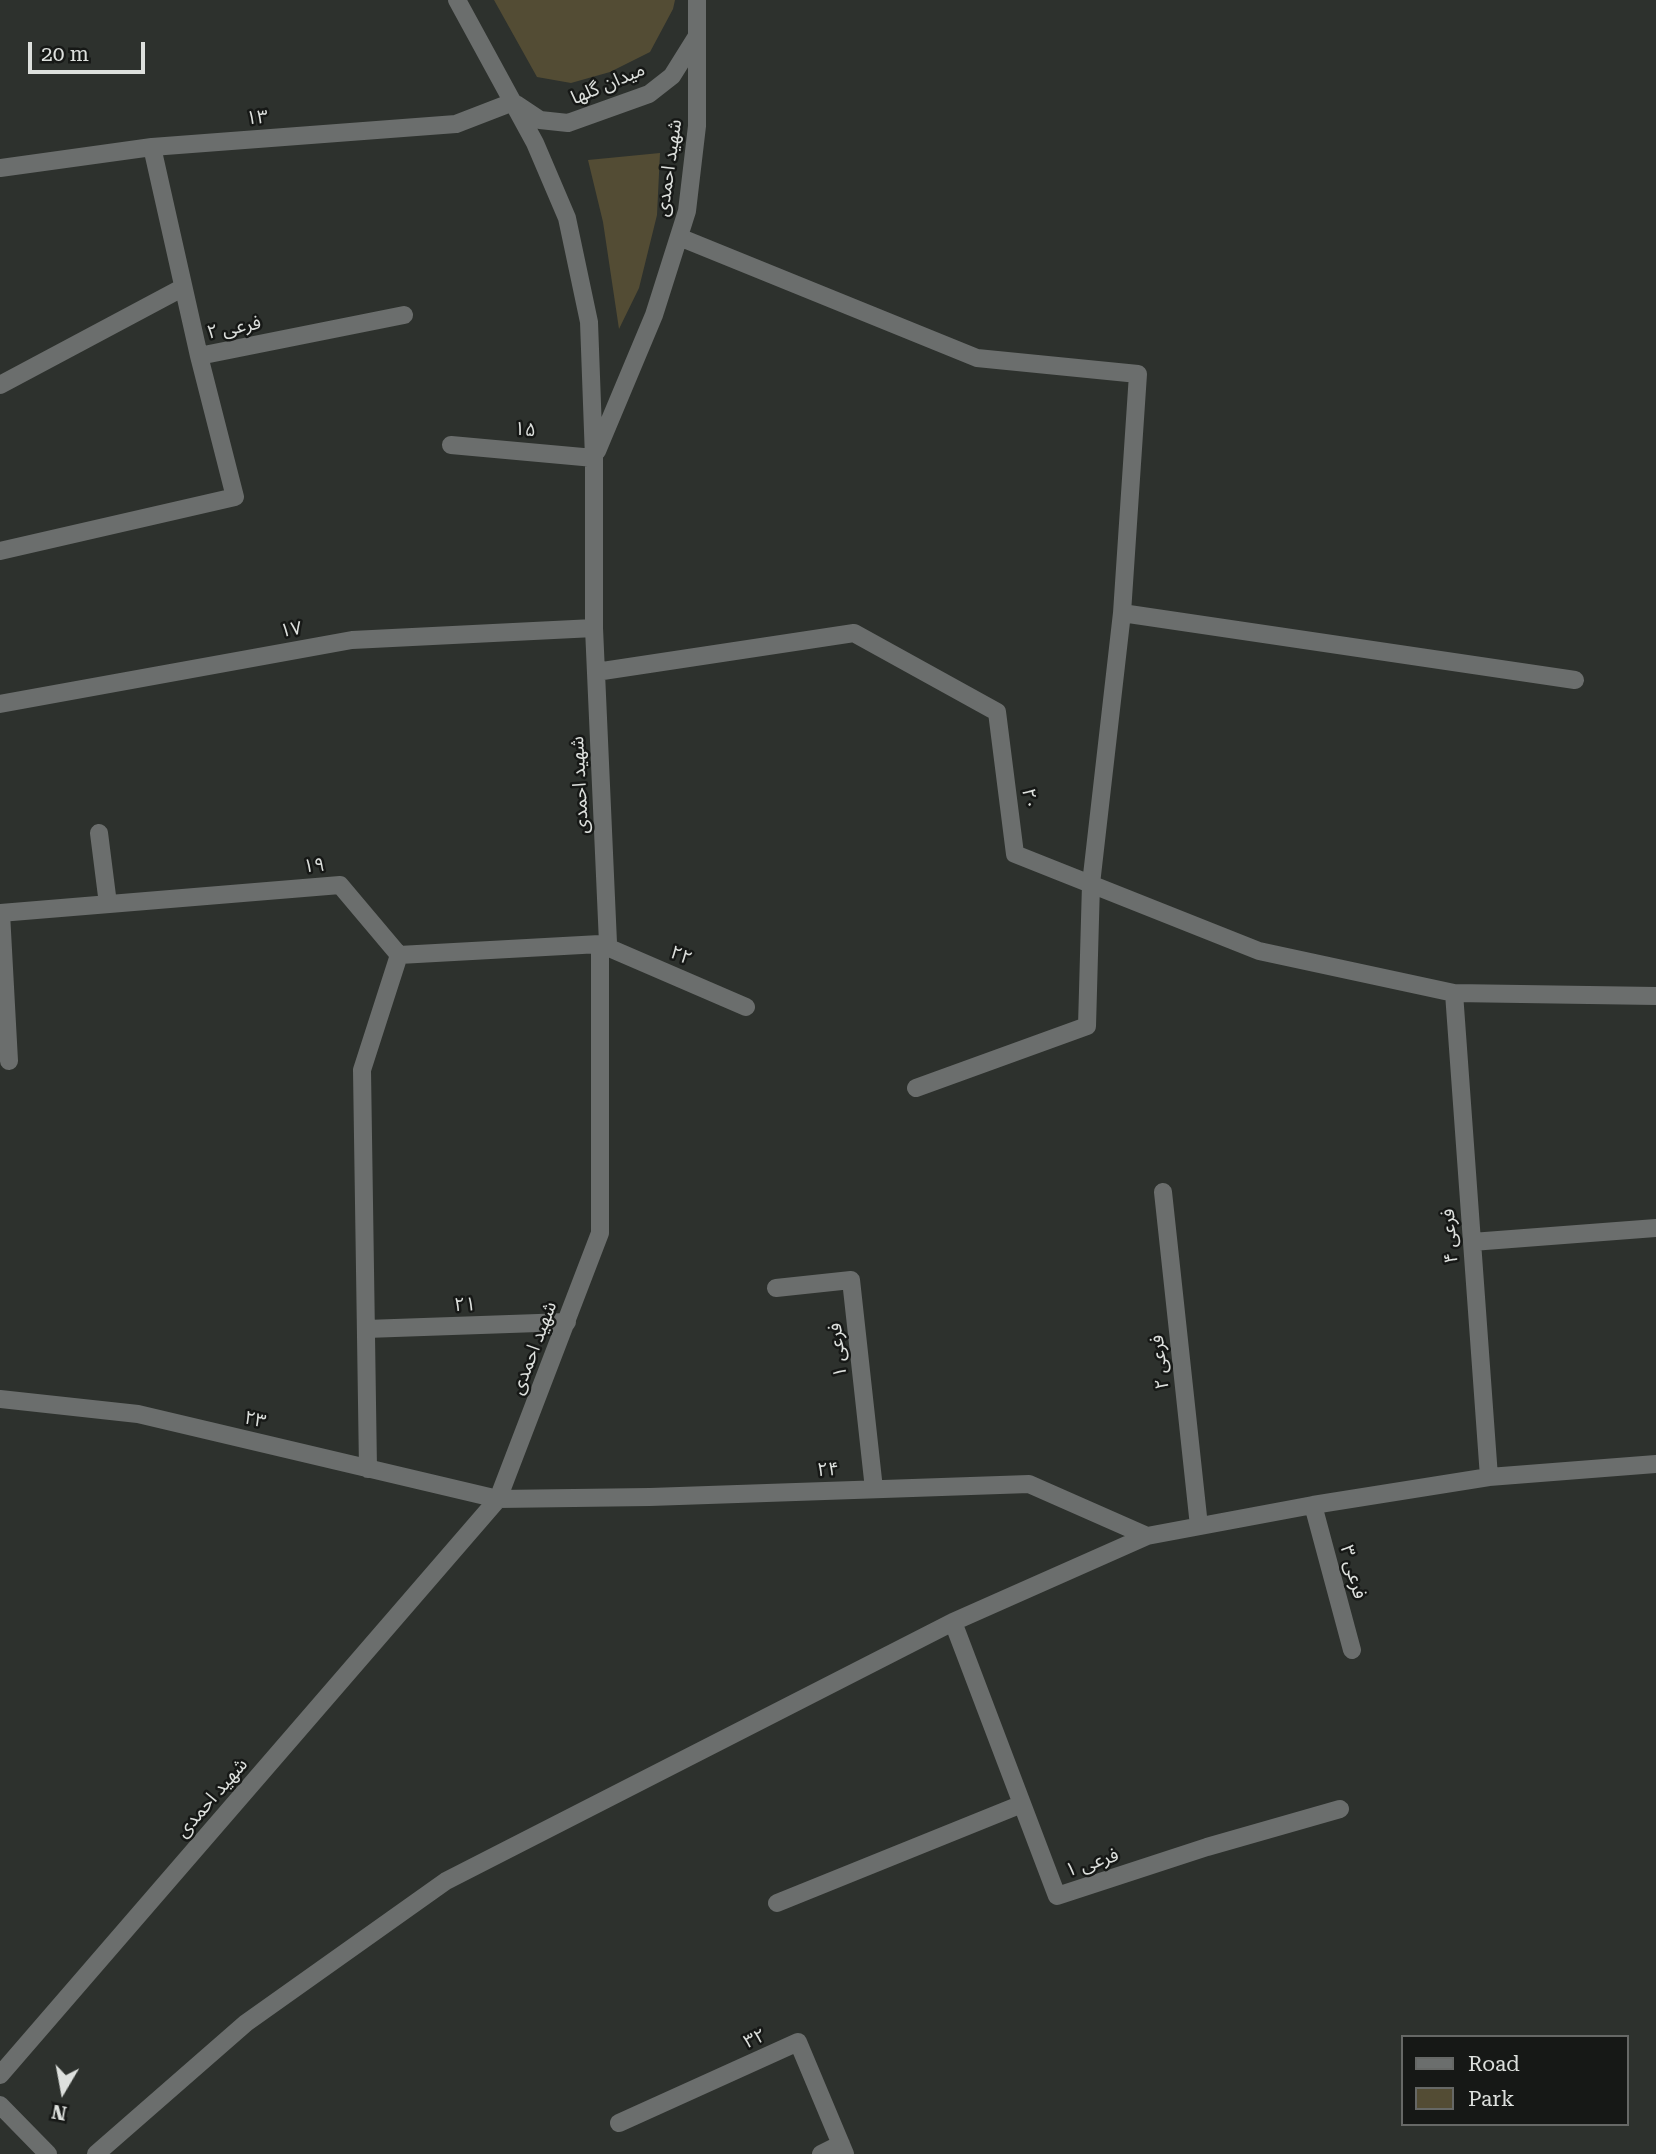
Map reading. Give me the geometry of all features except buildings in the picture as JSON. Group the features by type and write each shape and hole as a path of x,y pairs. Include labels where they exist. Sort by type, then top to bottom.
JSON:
{"street":[{"name":"میدان گلها","path":"457,0 513,102 540,120 568,123 649,94 672,76 697,36"},
{"path":"697,0 697,36"},
{"name":"شهید احمدی","path":"594,457 654,315 687,211 697,126 697,36"},
{"name":"۱۳","path":"0,168 152,147 456,124 513,102"},
{"name":"شهید احمدی","path":"0,2075 498,1499 600,1233 600,944 608,943 594,628 594,457 589,322 566,218 535,143 513,102"},
{"name":"فرعی ۲","path":"152,147 199,356 404,316"},
{"path":"678,237 977,358 1138,374 1122,613 1091,884 1087,1027 916,1088"},
{"path":"0,385 182,288"},
{"path":"0,551 235,497 199,356"},
{"name":"۱۵","path":"451,445 594,457"},
{"path":"1122,613 1574,680"},
{"name":"۱۷","path":"0,704 352,640 594,628"},
{"name":"۲۰","path":"596,672 853,633 997,712 1015,854 1259,951 1454,993 1656,996"},
{"path":"99,833 108,904"},
{"name":"۱۹","path":"1,913 340,885 399,955"},
{"path":"1,913 9,1061"},
{"path":"368,1469 362,1070 399,955 600,944"},
{"name":"۲۲","path":"600,944 746,1007"},
{"name":"فرعی ۴","path":"1454,993 1489,1477"},
{"name":"فرعی ۲","path":"1163,1192 1199,1526"},
{"path":"1472,1242 1656,1228"},
{"name":"فرعی ۱","path":"776,1288 851,1280 874,1489"},
{"name":"۲۱","path":"366,1329 566,1322"},
{"name":"۲۳","path":"0,1399 138,1414 498,1499"},
{"path":"96,2154 246,2023 446,1881 953,1622 1147,1536 1313,1505 1489,1477 1656,1464"},
{"name":"۲۴","path":"498,1499 650,1497 1029,1484 1147,1536"},
{"name":"فرعی ۳","path":"1313,1505 1352,1650"},
{"name":"فرعی ۱","path":"953,1622 1058,1896 1207,1847 1340,1808"},
{"path":"777,1903 1022,1804"},
{"name":"۳۲","path":"620,2123 798,2042 843,2149"},
{"path":"0,2105 48,2154"},
{"path":"821,2154 843,2149"}],"green space":[{"path":"494,0 675,0 650,52 610,72 571,83 537,77"},
{"path":"660,153 657,215 639,288 619,329 603,222 588,160"}]}
